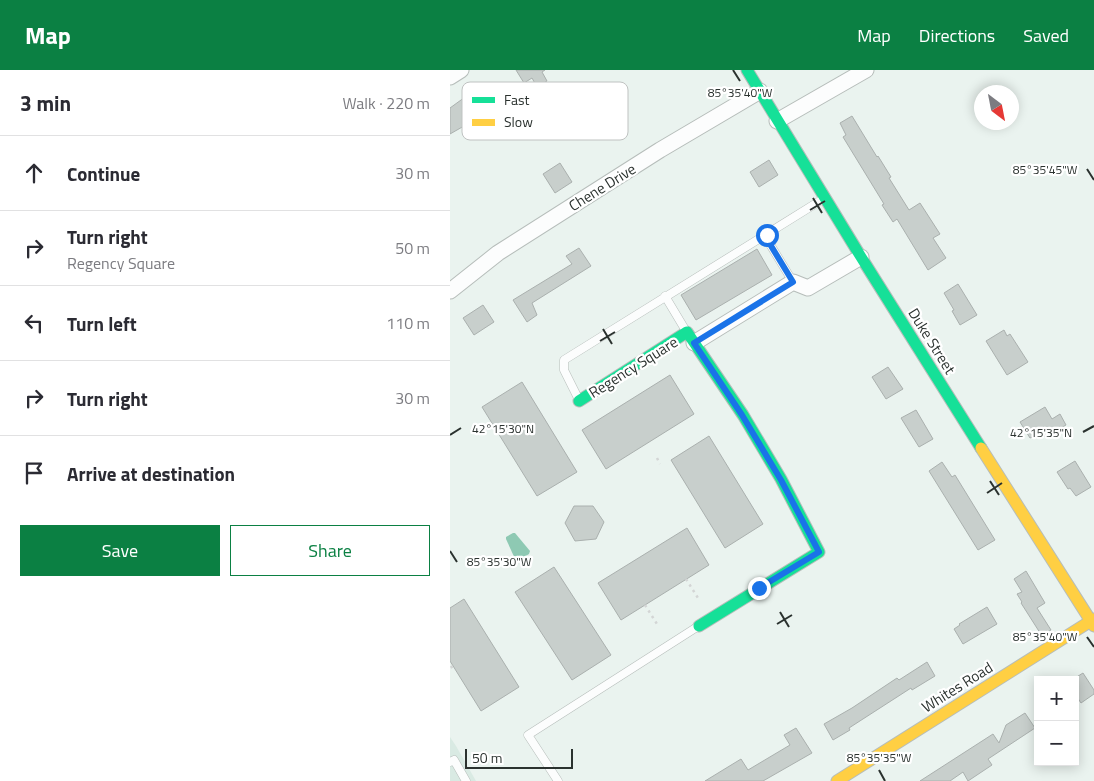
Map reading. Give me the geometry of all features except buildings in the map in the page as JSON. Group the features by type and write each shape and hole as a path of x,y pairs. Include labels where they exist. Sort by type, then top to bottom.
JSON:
{"street":[{"path":"450,77 461,70"},
{"name":"Duke Street","path":"747,70 824,198 1093,622"},
{"path":"777,121 866,70"},
{"name":"Chene Drive","path":"450,291 498,253 660,150 760,91"},
{"path":"793,282 808,288 861,257"},
{"name":"Regency Square","path":"579,401 793,282"},
{"path":"690,338 742,415 781,480 819,552 699,626"},
{"name":"Whites Road","path":"837,781 1093,622"}],"lane":[{"path":"579,401 564,370 564,360 824,198"},
{"path":"765,236 793,282"},
{"path":"664,296 690,338"},
{"path":"558,781 528,735 699,626"},
{"path":"450,762 454,760 466,781"}],"path":[{"path":"656,458 660,464"},
{"path":"686,580 698,598"},
{"path":"645,605 656,624"},
{"path":"451,666 454,671"}],"shaded area":[{"path":"513,533 530,551 529,554 518,561 516,561 506,539 506,537"},
{"path":"450,737 456,746 476,781 450,781"}],"traffic: fast":[{"path":"747,70 981,448"},
{"path":"579,401 687,332 743,415 781,479 819,552 699,626"}],"traffic: slow":[{"path":"981,448 1094,626"},
{"path":"837,781 1094,619"}],"route":[{"path":"759,588 819,552 781,480 742,415 694,343 793,282 765,236 767,235"}]}
